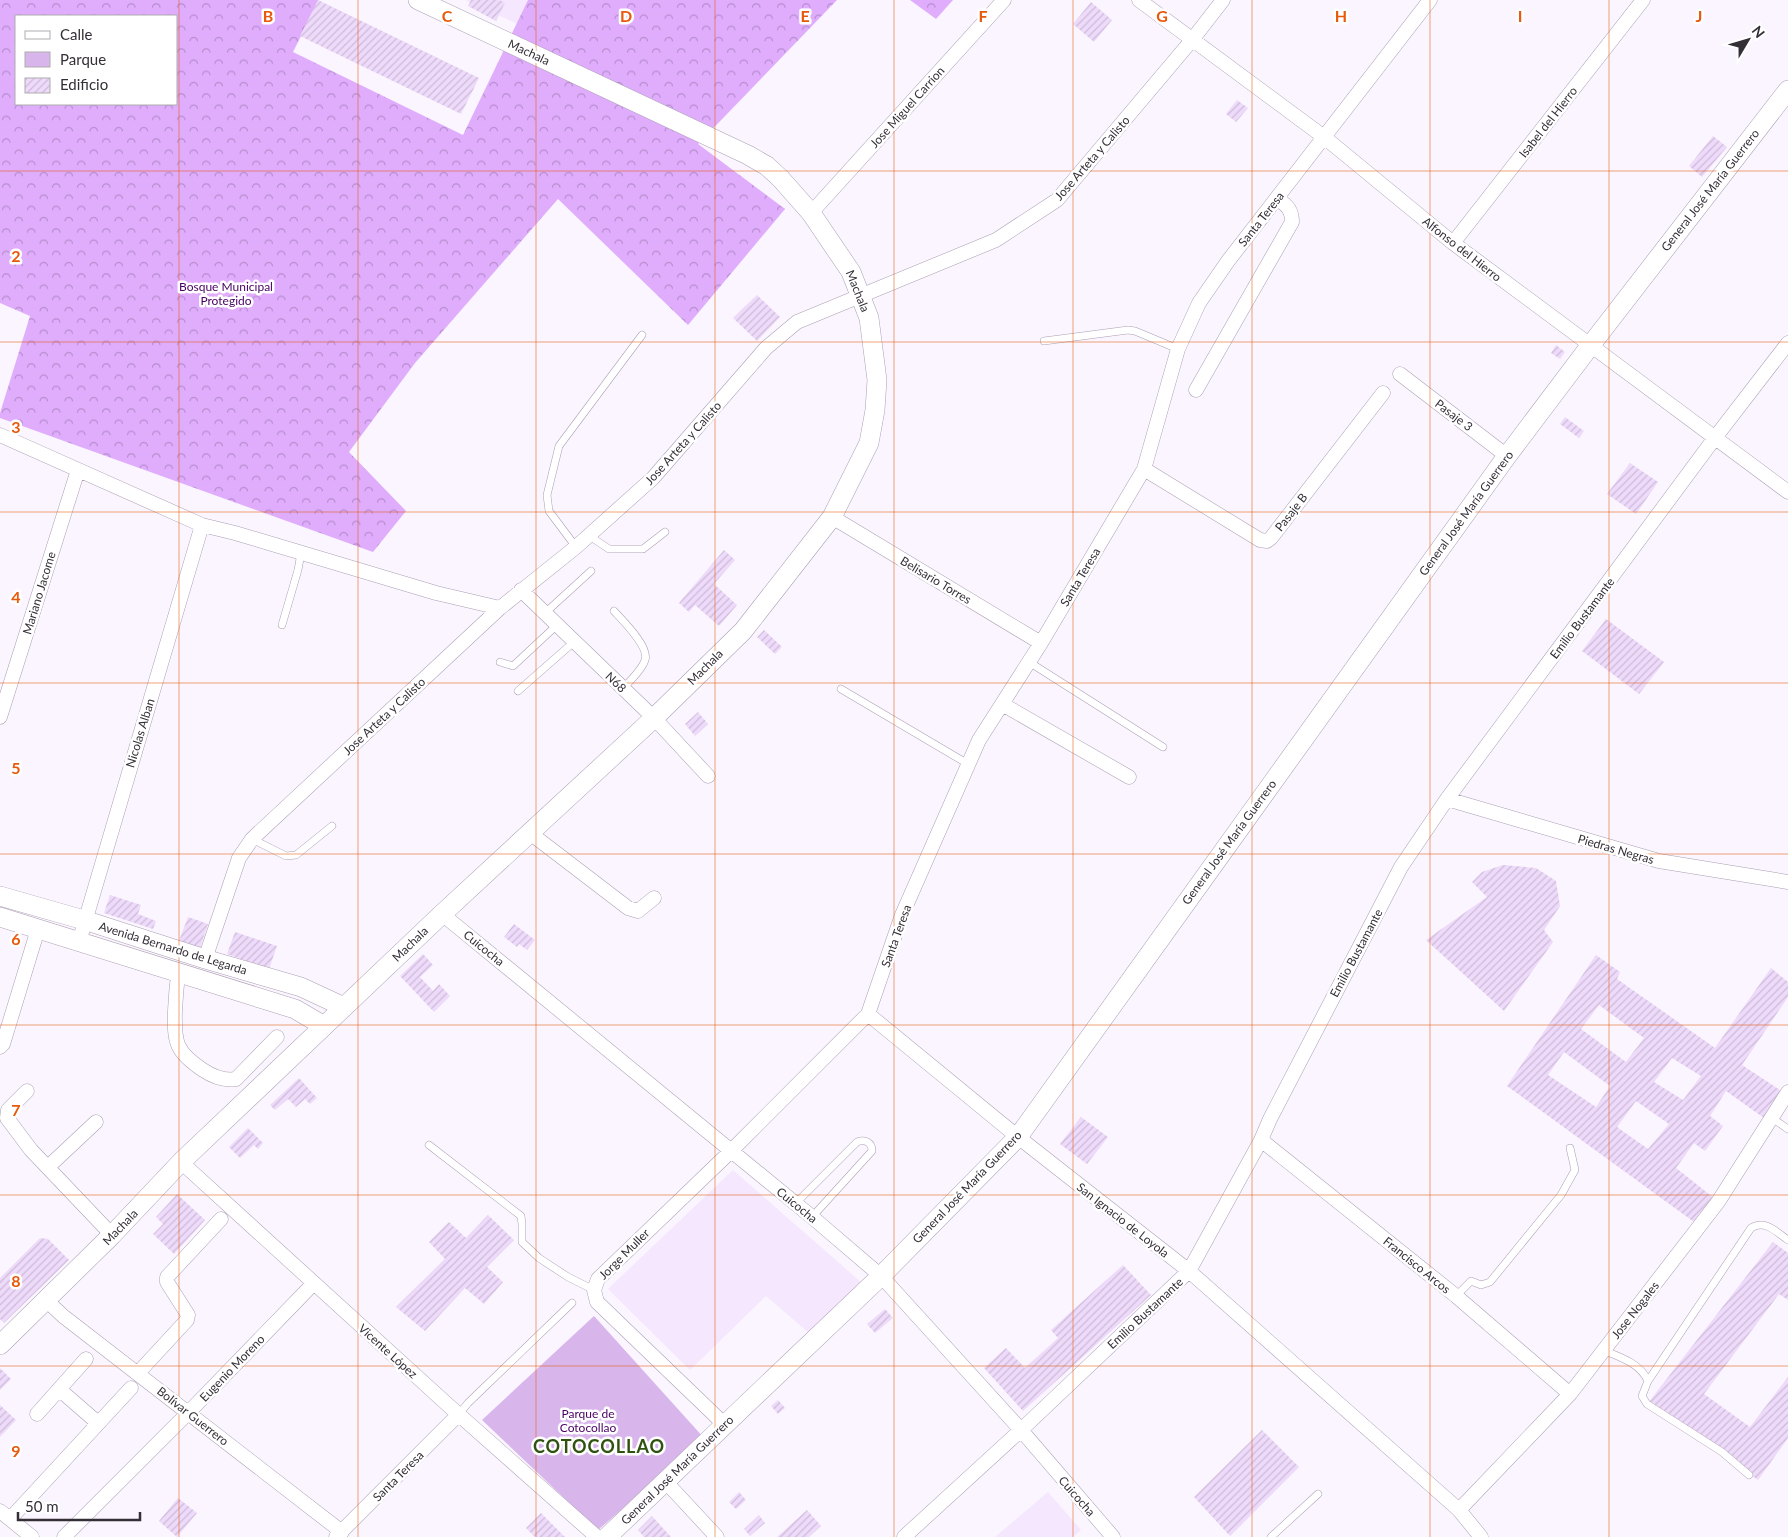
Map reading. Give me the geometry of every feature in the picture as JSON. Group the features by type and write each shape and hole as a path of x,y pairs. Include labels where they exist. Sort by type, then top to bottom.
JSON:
{"street":[{"name":"Machala","path":"5,1337 46,1300 112,1235 181,1162 442,914 654,718 742,631 832,517 869,444 875,410 877,380 873,340 862,295 851,272 810,213 767,166 748,155 418,0"},
{"name":"Jose Miguel Carrion","path":"810,213 1004,0"},
{"name":"Alfonso del Hierro","path":"1139,0 1324,137 1453,243 1714,439 1788,492"},
{"name":"Jose Arteta y Calisto","path":"205,959 239,858 252,839 500,608 576,547 652,478 766,348 797,322 996,240 1057,200 1192,40 1223,0"},
{"name":"Santa Teresa","path":"731,1151 868,1014 902,915 979,740 1041,643 1144,469 1178,350 1199,304 1228,261 1430,0"},
{"name":"Isabel del Hierro","path":"1453,243 1643,0"},
{"name":"General José María Guerrero","path":"607,1537 881,1276 1018,1137 1507,456 1788,90"},
{"path":"1196,390 1292,222 1292,213 1289,208 1277,198"},
{"name":"Emilio Bustamante","path":"904,1537 1189,1272 1261,1140 1270,1119 1401,867 1447,799 1714,439 1788,343"},
{"name":"Pasaje 3","path":"1400,374 1507,456"},
{"name":"Pasaje B","path":"1144,469 1260,540 1267,541 1383,392"},
{"path":"0,435 202,525 235,533 436,593 500,608"},
{"name":"Mariano Jacome","path":"0,717 78,470"},
{"name":"Belisario Torres","path":"832,517 1041,643"},
{"name":"Nicolas Alban","path":"79,942 202,525"},
{"name":"N68","path":"521,590 654,718 708,776"},
{"path":"1002,704 1129,777"},
{"name":"Piedras Negras","path":"1447,799 1659,861 1788,882"},
{"path":"530,833 628,908 638,911 654,898"},
{"name":"Avenida Bernardo de Legarda","path":"0,896 301,987 344,1007"},
{"name":"Cuicocha","path":"442,914 812,1217 881,1276 1021,1430 1112,1537"},
{"name":"Avenida Bernardo de Legarda","path":"0,917 295,1009 324,1026"},
{"path":"0,1048 3,1044 38,929"},
{"path":"179,972 175,1040 180,1051 205,1071 229,1081 236,1079 277,1037"},
{"name":"San Ignacio de Loyola","path":"868,1014 1018,1137 1189,1272 1459,1510 1481,1537"},
{"path":"27,1091 8,1110 7,1118 30,1150 112,1235"},
{"name":"Jose Nogales","path":"1459,1510 1570,1394 1718,1202 1788,1092"},
{"path":"48,1167 96,1122"},
{"name":"Francisco Arcos","path":"1261,1140 1456,1296 1570,1394"},
{"name":"Jorge Muller","path":"725,1425 597,1302 594,1290 598,1279 731,1151"},
{"name":"Vicente López","path":"181,1162 597,1537"},
{"path":"138,1373 187,1320 188,1315 167,1282 167,1278 221,1219"},
{"name":"Eugenio Moreno","path":"64,1537 314,1283"},
{"name":"Bolívar Guerrero","path":"46,1300 63,1316 189,1412 339,1534"},
{"path":"37,1414 60,1390 86,1358"},
{"path":"32,1537 5,1515 131,1388"},
{"path":"60,1390 98,1423"},
{"name":"Santa Teresa","path":"339,1534 459,1414"},
{"path":"666,1481 717,1537"}],"lane":[{"path":"1044,341 1128,330 1135,331 1178,350"},
{"path":"576,547 550,511 547,495 559,446 642,335"},
{"path":"588,535 609,549 643,549 665,532"},
{"path":"282,625 301,553"},
{"path":"545,613 592,571"},
{"path":"614,610 643,646 646,655 645,661 623,688"},
{"path":"500,662 513,666 557,625"},
{"path":"518,691 575,641"},
{"path":"1028,662 1163,747"},
{"path":"841,688 968,764"},
{"path":"252,839 290,857 296,856 332,826"},
{"path":"1772,1118 1788,1129"},
{"path":"795,1204 857,1142 862,1140 869,1142 872,1151 812,1217"},
{"path":"429,1146 521,1216 522,1242 539,1258 568,1277 594,1290"},
{"path":"1456,1296 1471,1281 1481,1285 1490,1282 1561,1195 1575,1170 1570,1148"},
{"path":"1749,1475 1722,1452 1647,1404 1642,1396 1648,1381 1751,1228 1757,1224 1766,1225 1788,1240"},
{"path":"459,1414 468,1403 572,1303"},
{"path":"1604,1350 1624,1358 1636,1366 1646,1376 1648,1381"},
{"path":"1271,1537 1318,1494"}],"shaded area":[{"path":"465,0 536,0 524,27"},
{"path":"733,1170 862,1283 809,1333 766,1296 690,1370 608,1289"},
{"path":"1048,1492 1081,1530 1073,1537 995,1537"}],"green space":[{"name":"Bosque Municipal Protegido","path":"0,0 319,0 293,52 463,135 528,0 837,0 698,144 785,209 688,325 558,199 415,363 349,452 406,511 373,552 0,418 30,316 0,303"},
{"path":"910,0 953,0 936,19"},
{"name":"Parque de Cotocollao","path":"594,1316 704,1438 598,1530 482,1420"}],"building":[{"path":"318,0 479,78 461,114 300,36"},
{"path":"471,0 500,0 505,3 496,21 468,6"},
{"path":"1091,2 1112,20 1094,42 1073,24"},
{"path":"1237,100 1248,108 1236,122 1226,114"},
{"path":"1713,136 1727,147 1702,177 1689,166"},
{"path":"757,295 780,317 757,341 733,318"},
{"path":"1556,345 1565,352 1560,359 1551,353"},
{"path":"1565,417 1584,431 1579,438 1560,424"},
{"path":"1630,463 1658,482 1636,514 1607,494"},
{"path":"724,550 735,560 714,584 737,605 719,626 695,605 689,612 679,603"},
{"path":"1606,619 1664,662 1639,694 1582,651"},
{"path":"764,630 782,647 775,654 757,637"},
{"path":"698,712 708,724 695,736 685,724"},
{"path":"1503,865 1536,868 1556,881 1560,906 1544,930 1553,942 1504,1011 1426,940 1487,897 1472,882 1482,872"},
{"path":"110,895 141,905 138,914 156,921 153,929 104,913"},
{"path":"188,917 208,924 200,948 179,941"},
{"path":"514,924 535,940 527,950 519,944 517,947 504,937"},
{"path":"235,932 277,946 269,969 227,954"},
{"path":"423,954 433,965 420,977 433,991 439,984 450,996 434,1012 400,976"},
{"path":"1596,955 1620,972 1617,979 1715,1048 1771,968 1788,982 1788,997 1742,1065 1783,1092 1764,1118 1726,1091 1710,1116 1723,1126 1705,1151 1694,1143 1676,1168 1714,1198 1694,1222 1507,1086","holes":["1599,1005 1644,1038 1626,1062 1581,1029","1564,1052 1610,1086 1596,1107 1548,1075","1672,1058 1701,1076 1683,1100 1654,1082","1636,1101 1669,1124 1648,1149 1617,1127"]},
{"path":"299,1078 317,1098 310,1104 305,1099 296,1107 288,1099 275,1110 270,1105"},
{"path":"1081,1117 1108,1137 1087,1164 1060,1144"},
{"path":"248,1128 263,1143 258,1149 254,1145 240,1158 229,1147"},
{"path":"177,1194 205,1220 174,1254 153,1234 163,1224 156,1217"},
{"path":"488,1215 514,1240 487,1267 503,1282 484,1304 465,1288 425,1331 396,1307 445,1259 429,1242 449,1222 466,1238"},
{"path":"40,1238 48,1239 69,1260 4,1323 0,1319 0,1278"},
{"path":"1773,1242 1788,1253 1788,1300 1779,1294 1704,1394 1750,1427 1788,1377 1788,1438 1758,1480 1648,1403"},
{"path":"1123,1265 1151,1295 1023,1411 984,1368 1006,1348 1025,1368 1058,1338 1051,1330"},
{"path":"885,1309 893,1318 875,1333 867,1324"},
{"path":"0,1368 11,1379 0,1390"},
{"path":"778,1400 785,1408 778,1414 771,1406"},
{"path":"0,1405 16,1420 0,1437"},
{"path":"1262,1430 1299,1467 1230,1536 1194,1497"},
{"path":"739,1492 746,1500 736,1509 729,1502"},
{"path":"178,1498 197,1513 177,1537 159,1521"},
{"path":"807,1510 821,1526 809,1537 777,1537"},
{"path":"541,1513 565,1537 535,1537 526,1528"},
{"path":"759,1515 765,1523 750,1536 744,1529"},
{"path":"652,1516 671,1537 644,1537 638,1530"}],"district":[{"name":"COTOCOLLAO","path":"599,1446"}]}
